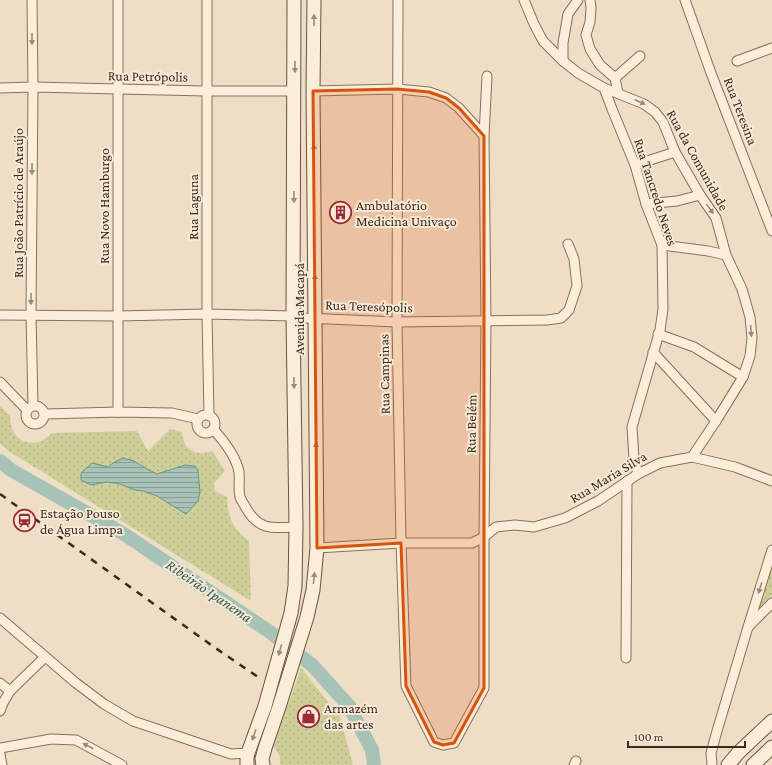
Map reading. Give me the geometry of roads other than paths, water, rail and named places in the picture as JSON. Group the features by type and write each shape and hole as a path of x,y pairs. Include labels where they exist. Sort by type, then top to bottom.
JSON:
{"main road":[{"name":"Avenida Macapá","path":"252,761 265,706 291,613 295,586 296,527 293,316 295,91 294,0"},
{"name":"Avenida Macapá","path":"252,761 265,748 307,617 313,590 317,548 313,91 314,0"},
{"path":"728,765 738,753 772,721"},
{"path":"753,765 772,747"}],"street":[{"name":"Rua João Patrício de Araújo","path":"30,408 33,87 32,0"},
{"name":"Rua Novo Hamburgo","path":"118,0 118,412"},
{"name":"Rua Laguna","path":"207,0 207,314 209,415"},
{"name":"Rua Campinas","path":"398,0 397,322 401,542 406,686 434,742"},
{"path":"524,0 543,41 563,62 578,73 604,88"},
{"path":"563,62 563,43 568,14 578,0"},
{"path":"590,0 590,22 586,36 590,49 600,65 615,78 618,93"},
{"name":"Rua Teresina","path":"685,0 772,231"},
{"path":"737,61 772,48"},
{"path":"615,78 640,56"},
{"name":"Rua Belém","path":"434,742 443,746 454,743 484,688 486,321 484,136 487,76"},
{"name":"Rua Petrópolis","path":"0,88 33,87 118,90 295,91"},
{"name":"Rua da Comunidade","path":"604,88 644,104 655,112 663,122 675,152 700,195 716,218 726,255 742,289 750,317 752,338 750,356 743,377 692,457"},
{"name":"Rua Tancredo Neves","path":"604,88 635,165 646,204 662,245 664,309 660,330 652,352 632,427 634,459 638,474"},
{"path":"313,91 397,89 429,92 446,98 459,108 484,136"},
{"path":"635,165 675,152"},
{"path":"646,204 677,202 700,195"},
{"name":"Rua Teresópolis","path":"0,315 118,316 207,314 293,316 316,319 397,322 547,320 561,318 569,310 577,286 574,259 568,244"},
{"path":"662,245 726,255"},
{"path":"658,334 694,347 743,377"},
{"path":"652,352 716,421"},
{"path":"0,382 30,408 40,407 44,414 43,421 38,424 28,422 26,416 30,408"},
{"path":"44,414 118,412 172,413 198,418"},
{"path":"202,415 209,415 215,421 213,429 208,433 202,432 197,428 196,422 202,415"},
{"path":"213,429 226,444 233,456 238,471 240,497 251,516 261,525 272,528 296,527"},
{"name":"Rua Maria Silva","path":"317,548 401,542 472,543 484,537 496,528 515,525 534,527 565,518 598,501 638,474 660,463 692,457 735,467 772,481"},
{"path":"626,658 627,481"},
{"path":"712,765 711,753 717,731 772,550"},
{"path":"748,627 772,603"},
{"path":"0,618 76,683 104,704 133,721 252,761"},
{"path":"0,711 10,691 45,657"},
{"path":"0,682 10,691"},
{"path":"0,748 51,739 76,740 122,765"},
{"path":"0,754 2,765"}],"waterway":[{"name":"Ribeirão Ipanema","path":"0,461 11,470 124,534 270,632 313,666 349,706 372,750 374,765"}],"railway":[{"path":"0,494 258,677"}],"place":[{"name":"Ambulatório Medicina Univaço","path":"340,213"},
{"name":"Estação Pouso de Água Limpa","path":"25,521"},
{"name":"Armazém das artes","path":"308,716"}]}
